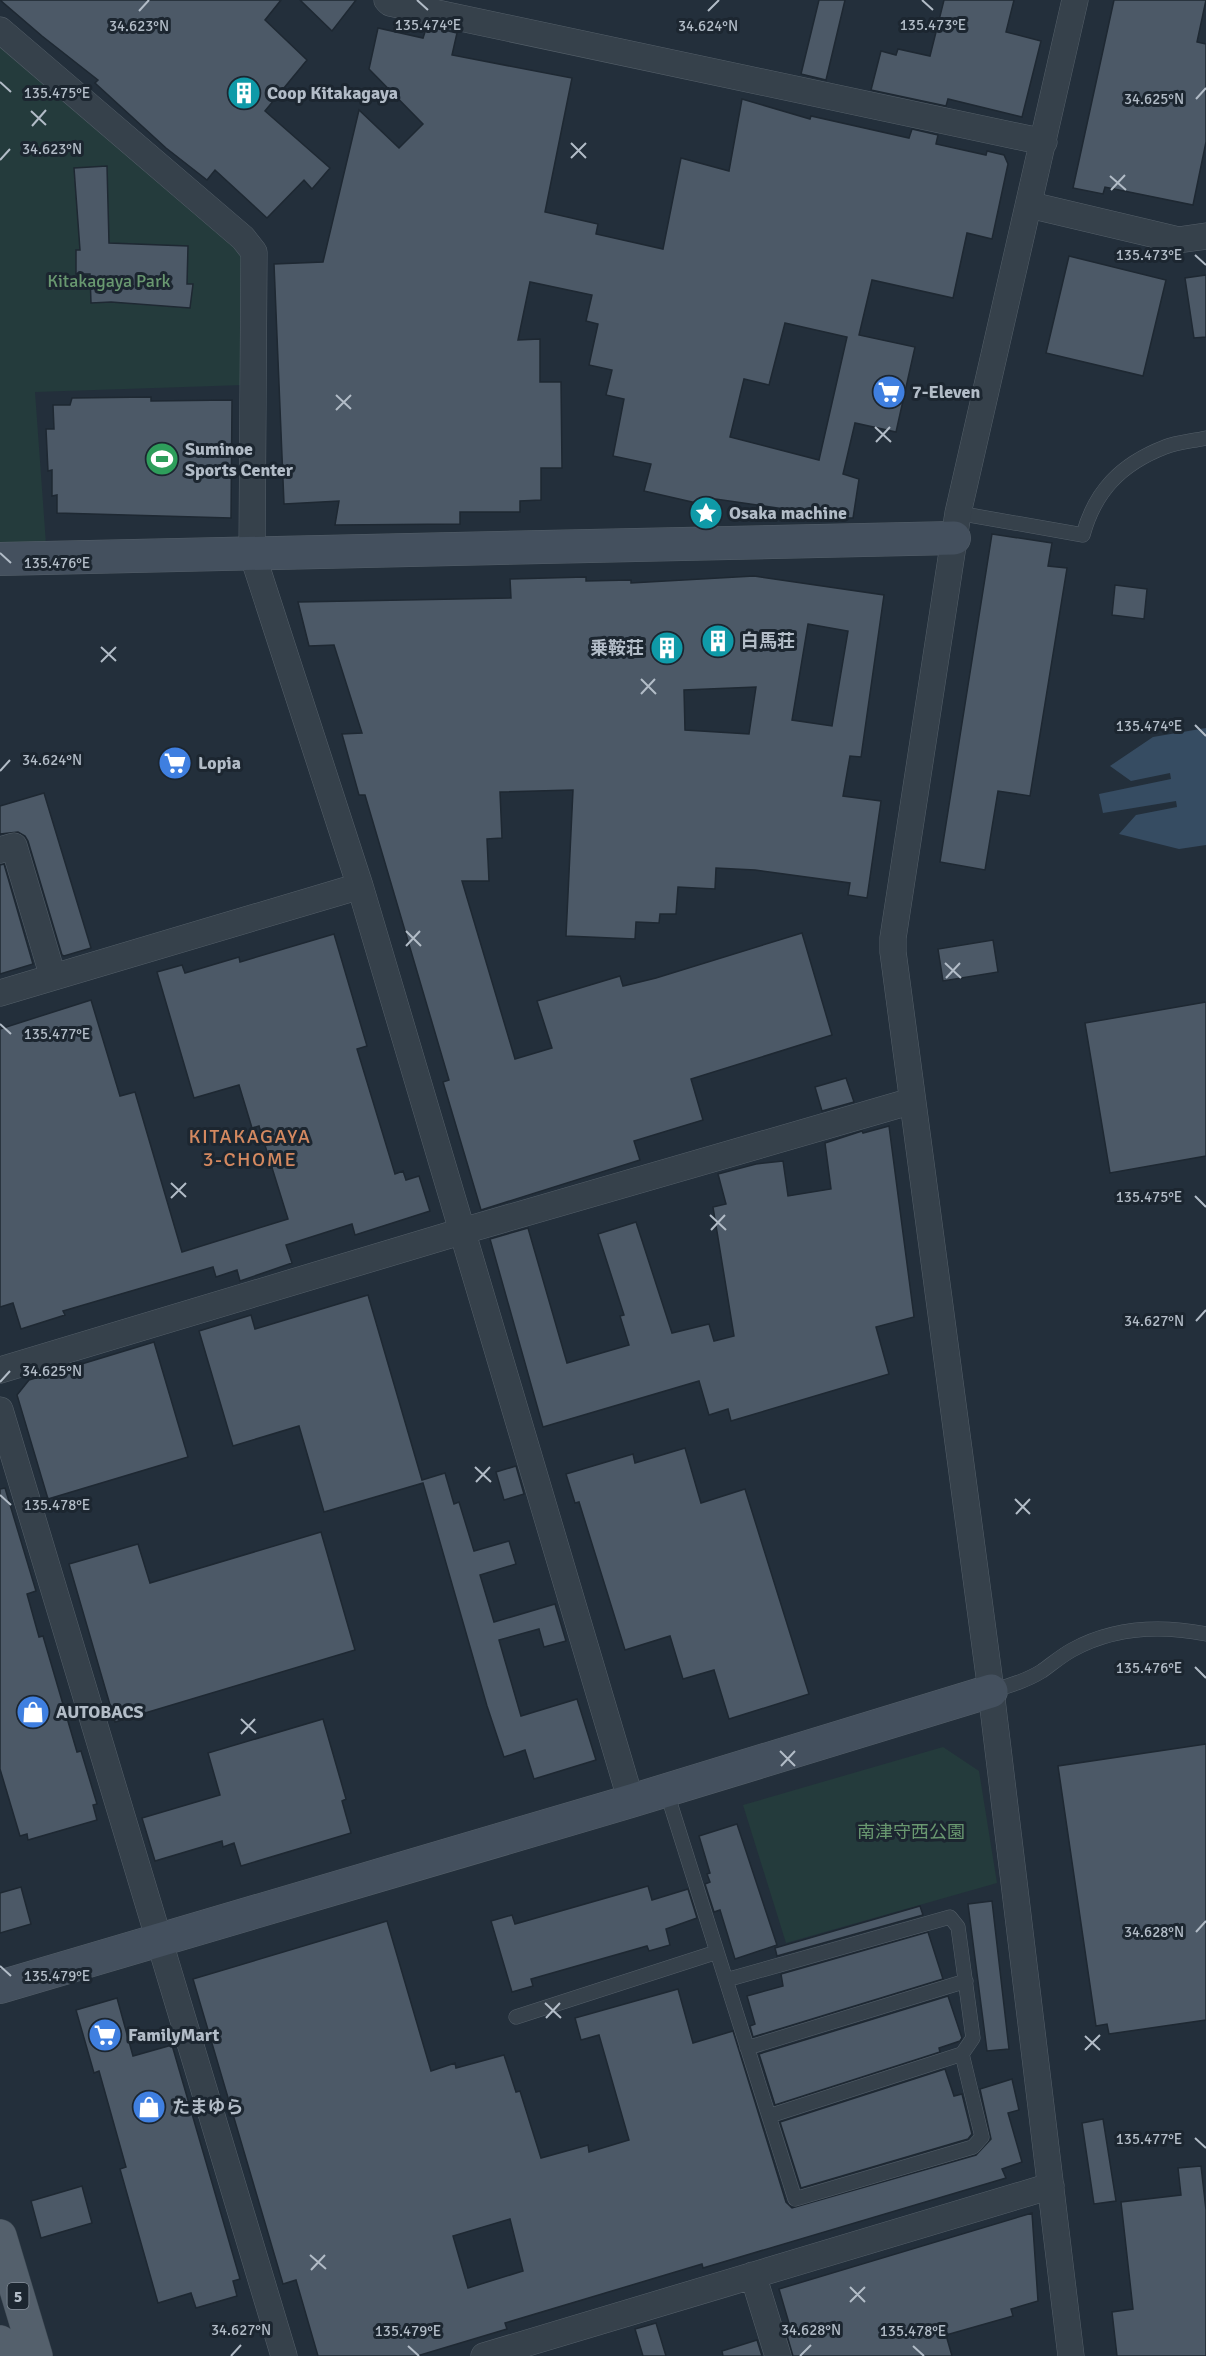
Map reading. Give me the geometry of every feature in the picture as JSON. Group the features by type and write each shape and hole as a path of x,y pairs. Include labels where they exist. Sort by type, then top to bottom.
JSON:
{"main road":[{"name":"5","path":"0,2236 36,2356"},
{"path":"0,2342 4,2356"}],"street":[{"path":"387,0 390,3 1044,142"},
{"path":"1071,2356 991,1691 894,967 893,938 956,526 1075,0"},
{"path":"0,30 243,238 254,252 252,554 360,886 631,1801"},
{"path":"1030,205 1178,240 1206,236"},
{"path":"0,559 252,554 956,526"},
{"path":"0,850 14,846 53,977"},
{"path":"0,993 360,886"},
{"path":"0,1370 463,1231 912,1101"},
{"path":"0,1410 284,2356"},
{"path":"0,1987 631,1801 991,1691"},
{"path":"484,2356 555,2346 753,2275 1051,2186"},
{"path":"753,2275 777,2356"}],"lane":[{"path":"956,526 1083,535 1089,515 1100,493 1136,461 1166,446 1206,438"},
{"path":"991,1691 1027,1679 1087,1642 1122,1631 1159,1629 1206,1634"},
{"path":"666,1790 795,2199 973,2148 982,2137 962,2054"},
{"path":"726,1980 950,1917 958,1927 973,2038 962,2054 769,2116"},
{"path":"516,2017 717,1952"},
{"path":"747,2048 966,1981"}],"green space":[{"name":"Kitakagaya Park","path":"0,46 247,256 244,385 35,392 46,544 0,545"},
{"name":"南津守西公園","path":"943,1747 979,1771 997,1883 786,1943 743,1805"}],"water":[{"path":"1206,728 1206,845 1179,849 1119,834 1136,815 1177,807 1176,801 1103,813 1099,794 1171,779 1170,773 1131,781 1110,766 1153,737"}],"building":[{"path":"0,0 281,0 265,20 307,60 265,111 330,168 312,189 304,180 267,218 215,170 207,180 166,148 95,83 98,80"},
{"path":"300,0 356,0 332,31"},
{"path":"819,0 845,0 826,80 801,74"},
{"path":"944,0 1014,0 1006,32 1041,41 1022,117 948,99 946,106 871,90 881,51 896,55 898,49 930,56"},
{"path":"1114,0 1206,0 1197,42 1206,44 1206,142 1193,205 1105,187 1103,194 1073,188"},
{"path":"427,26 457,33 452,55 572,78 545,212 598,224 596,234 663,249 681,158 729,171 742,99 810,119 811,116 909,138 912,129 938,135 936,144 986,155 987,151 1004,155 1008,164 992,239 967,233 953,298 872,280 859,335 915,347 896,432 855,423 843,474 859,479 853,518 818,518 819,514 716,499 714,507 644,491 651,464 613,456 624,399 606,395 612,370 589,365 598,324 586,321 592,295 530,282 518,340 540,339 540,382 561,382 562,468 541,468 541,500 520,501 520,512 460,512 460,524 335,525 339,501 284,504 274,264 323,262 359,110 399,148 423,124 369,69 378,28 423,38","holes":["785,323 847,337 819,460 730,437 744,379 769,385"]},
{"path":"107,166 109,243 188,246 187,284 193,284 190,308 111,302 91,303 90,274 76,274 76,250 80,250 74,168"},
{"path":"1069,256 1166,280 1143,376 1046,353"},
{"path":"1206,275 1206,337 1194,338 1185,278"},
{"path":"151,397 151,401 232,400 231,518 57,513 57,495 52,496 52,470 48,471 46,429 54,429 53,405 70,405 72,398"},
{"path":"992,534 1052,543 1048,566 1067,568 1030,796 998,791 985,870 940,862"},
{"path":"754,576 884,595 861,757 850,756 843,796 881,801 867,898 848,895 850,883 755,870 716,868 715,889 678,887 676,914 660,914 659,923 636,922 635,939 566,936 573,790 500,792 502,838 487,839 489,881 462,881 515,1059 552,1048 537,1001 620,976 623,986 656,978 802,933 832,1035 691,1079 703,1120 634,1141 640,1160 481,1210 443,1082 449,1080 365,795 359,795 342,734 362,733 334,645 309,646 298,602 511,598 510,579 586,577 586,581 631,580 631,583","holes":["808,624 848,631 832,726 792,720","756,687 749,734 685,730 684,690"]},
{"path":"1115,585 1147,589 1144,619 1112,615"},
{"path":"44,793 91,948 64,956 28,841 18,832 0,834 0,806"},
{"path":"4,864 33,964 0,974 0,865"},
{"path":"334,934 367,1046 357,1049 395,1174 403,1171 406,1180 419,1176 430,1211 355,1235 352,1224 286,1245 292,1263 240,1281 237,1270 216,1277 213,1267 63,1311 65,1315 21,1329 13,1303 0,1307 0,1029 91,1000 120,1096 135,1092 182,1252 288,1219 259,1126 252,1128 239,1085 194,1098 157,972 182,965 185,973 239,957 240,962"},
{"path":"993,940 998,972 943,981 938,949"},
{"path":"1206,1002 1206,1156 1110,1173 1085,1023"},
{"path":"846,1078 854,1102 822,1111 815,1087"},
{"path":"889,1126 914,1317 876,1327 889,1374 731,1421 728,1409 709,1415 699,1381 543,1427 490,1239 528,1228 567,1363 629,1345 620,1316 624,1315 598,1234 636,1222 672,1333 709,1324 714,1341 734,1336 713,1207 726,1204 718,1174 756,1164 783,1161 788,1196 831,1189 825,1143 862,1131 863,1133"},
{"path":"368,1295 422,1480 445,1473 454,1504 459,1502 474,1551 509,1541 516,1564 480,1575 494,1622 555,1604 566,1641 544,1647 539,1629 499,1640 521,1716 577,1699 596,1760 534,1779 525,1750 504,1757 487,1706 423,1483 324,1512 299,1426 233,1446 199,1331 251,1315 255,1329"},
{"path":"154,1342 188,1457 48,1499 17,1395 29,1380"},
{"path":"685,1448 701,1503 745,1489 809,1694 729,1719 714,1670 683,1679 670,1636 625,1650 579,1502 575,1503 566,1474 633,1454 635,1463"},
{"path":"516,1466 524,1494 504,1500 496,1472"},
{"name":"AUTOBACS","path":"5,1488 36,1591 27,1594 39,1637 43,1636 77,1752 81,1751 97,1804 93,1805 97,1820 28,1840 27,1834 20,1836 0,1769 0,1489"},
{"path":"321,1532 355,1650 115,1722 69,1564 138,1544 150,1583"},
{"path":"323,1719 346,1799 342,1801 351,1833 241,1866 234,1843 223,1847 222,1841 155,1861 142,1818 220,1795 208,1753"},
{"path":"1206,1744 1206,2020 1109,2034 1107,2024 1096,2026 1058,1766"},
{"path":"737,1824 777,1945 735,1959 720,1910 714,1912 705,1884 710,1882 707,1874 710,1873 699,1836"},
{"path":"648,1886 652,1900 688,1889 697,1918 666,1929 670,1945 649,1951 647,1946 531,1979 533,1986 512,1992 491,1921 512,1915 515,1924"},
{"path":"21,1887 31,1924 0,1933 0,1893"},
{"path":"992,1901 1009,2049 987,2051 968,1904"},
{"path":"920,1906 923,1915 777,1956 775,1948"},
{"path":"387,1921 431,2071 455,2063 456,2068 504,2055 516,2092 520,2091 541,2158 588,2145 589,2152 629,2140 599,2035 581,2040 575,2018 678,1989 693,2043 733,2031 786,2202 792,2208 976,2155 991,2139 980,2089 1012,2079 1019,2110 1008,2113 1022,2162 1002,2169 1006,2178 703,2268 702,2264 505,2323 507,2329 417,2356 318,2356 296,2280 283,2284 193,1979","holes":["510,2219 523,2271 468,2288 453,2236"]},
{"path":"928,1932 943,1979 753,2037 750,2026 755,2024 747,1996 783,1986 781,1974"},
{"path":"948,1996 962,2038 960,2041 939,2048 940,2052 775,2105 759,2054"},
{"path":"117,1998 133,2056 172,2045 240,2279 233,2281 237,2296 196,2308 191,2293 158,2303 120,2169 126,2167 99,2071 94,2073 76,2010"},
{"path":"945,2069 954,2096 962,2094 972,2134 968,2139 801,2188 780,2122"},
{"path":"1103,2119 1116,2201 1094,2204 1082,2123"},
{"path":"1201,2166 1206,2210 1206,2356 1117,2356 1112,2312 1133,2309 1121,2202 1181,2195 1178,2168"},
{"path":"82,2186 92,2223 41,2238 31,2201"},
{"path":"1032,2213 1038,2301 1011,2309 1013,2316 946,2335 952,2356 793,2356 786,2332 791,2330 779,2289"},
{"path":"656,2323 666,2356 643,2356 635,2329"},
{"path":"757,2340 762,2356 723,2356 722,2351"}],"place":[{"name":"Coop Kitakagaya","path":"244,93"},
{"name":"7-Eleven","path":"889,392"},
{"name":"Suminoe Sports Center","path":"162,459"},
{"name":"Osaka machine","path":"706,513"},
{"name":"白馬荘","path":"718,641"},
{"name":"乗鞍荘","path":"667,648"},
{"name":"Lopia","path":"175,763"},
{"name":"AUTOBACS","path":"33,1712"},
{"name":"FamilyMart","path":"105,2035"},
{"name":"たまゆら","path":"149,2107"}],"district":[{"name":"KITAKAGAYA 3-CHOME","path":"250,1148"}]}
